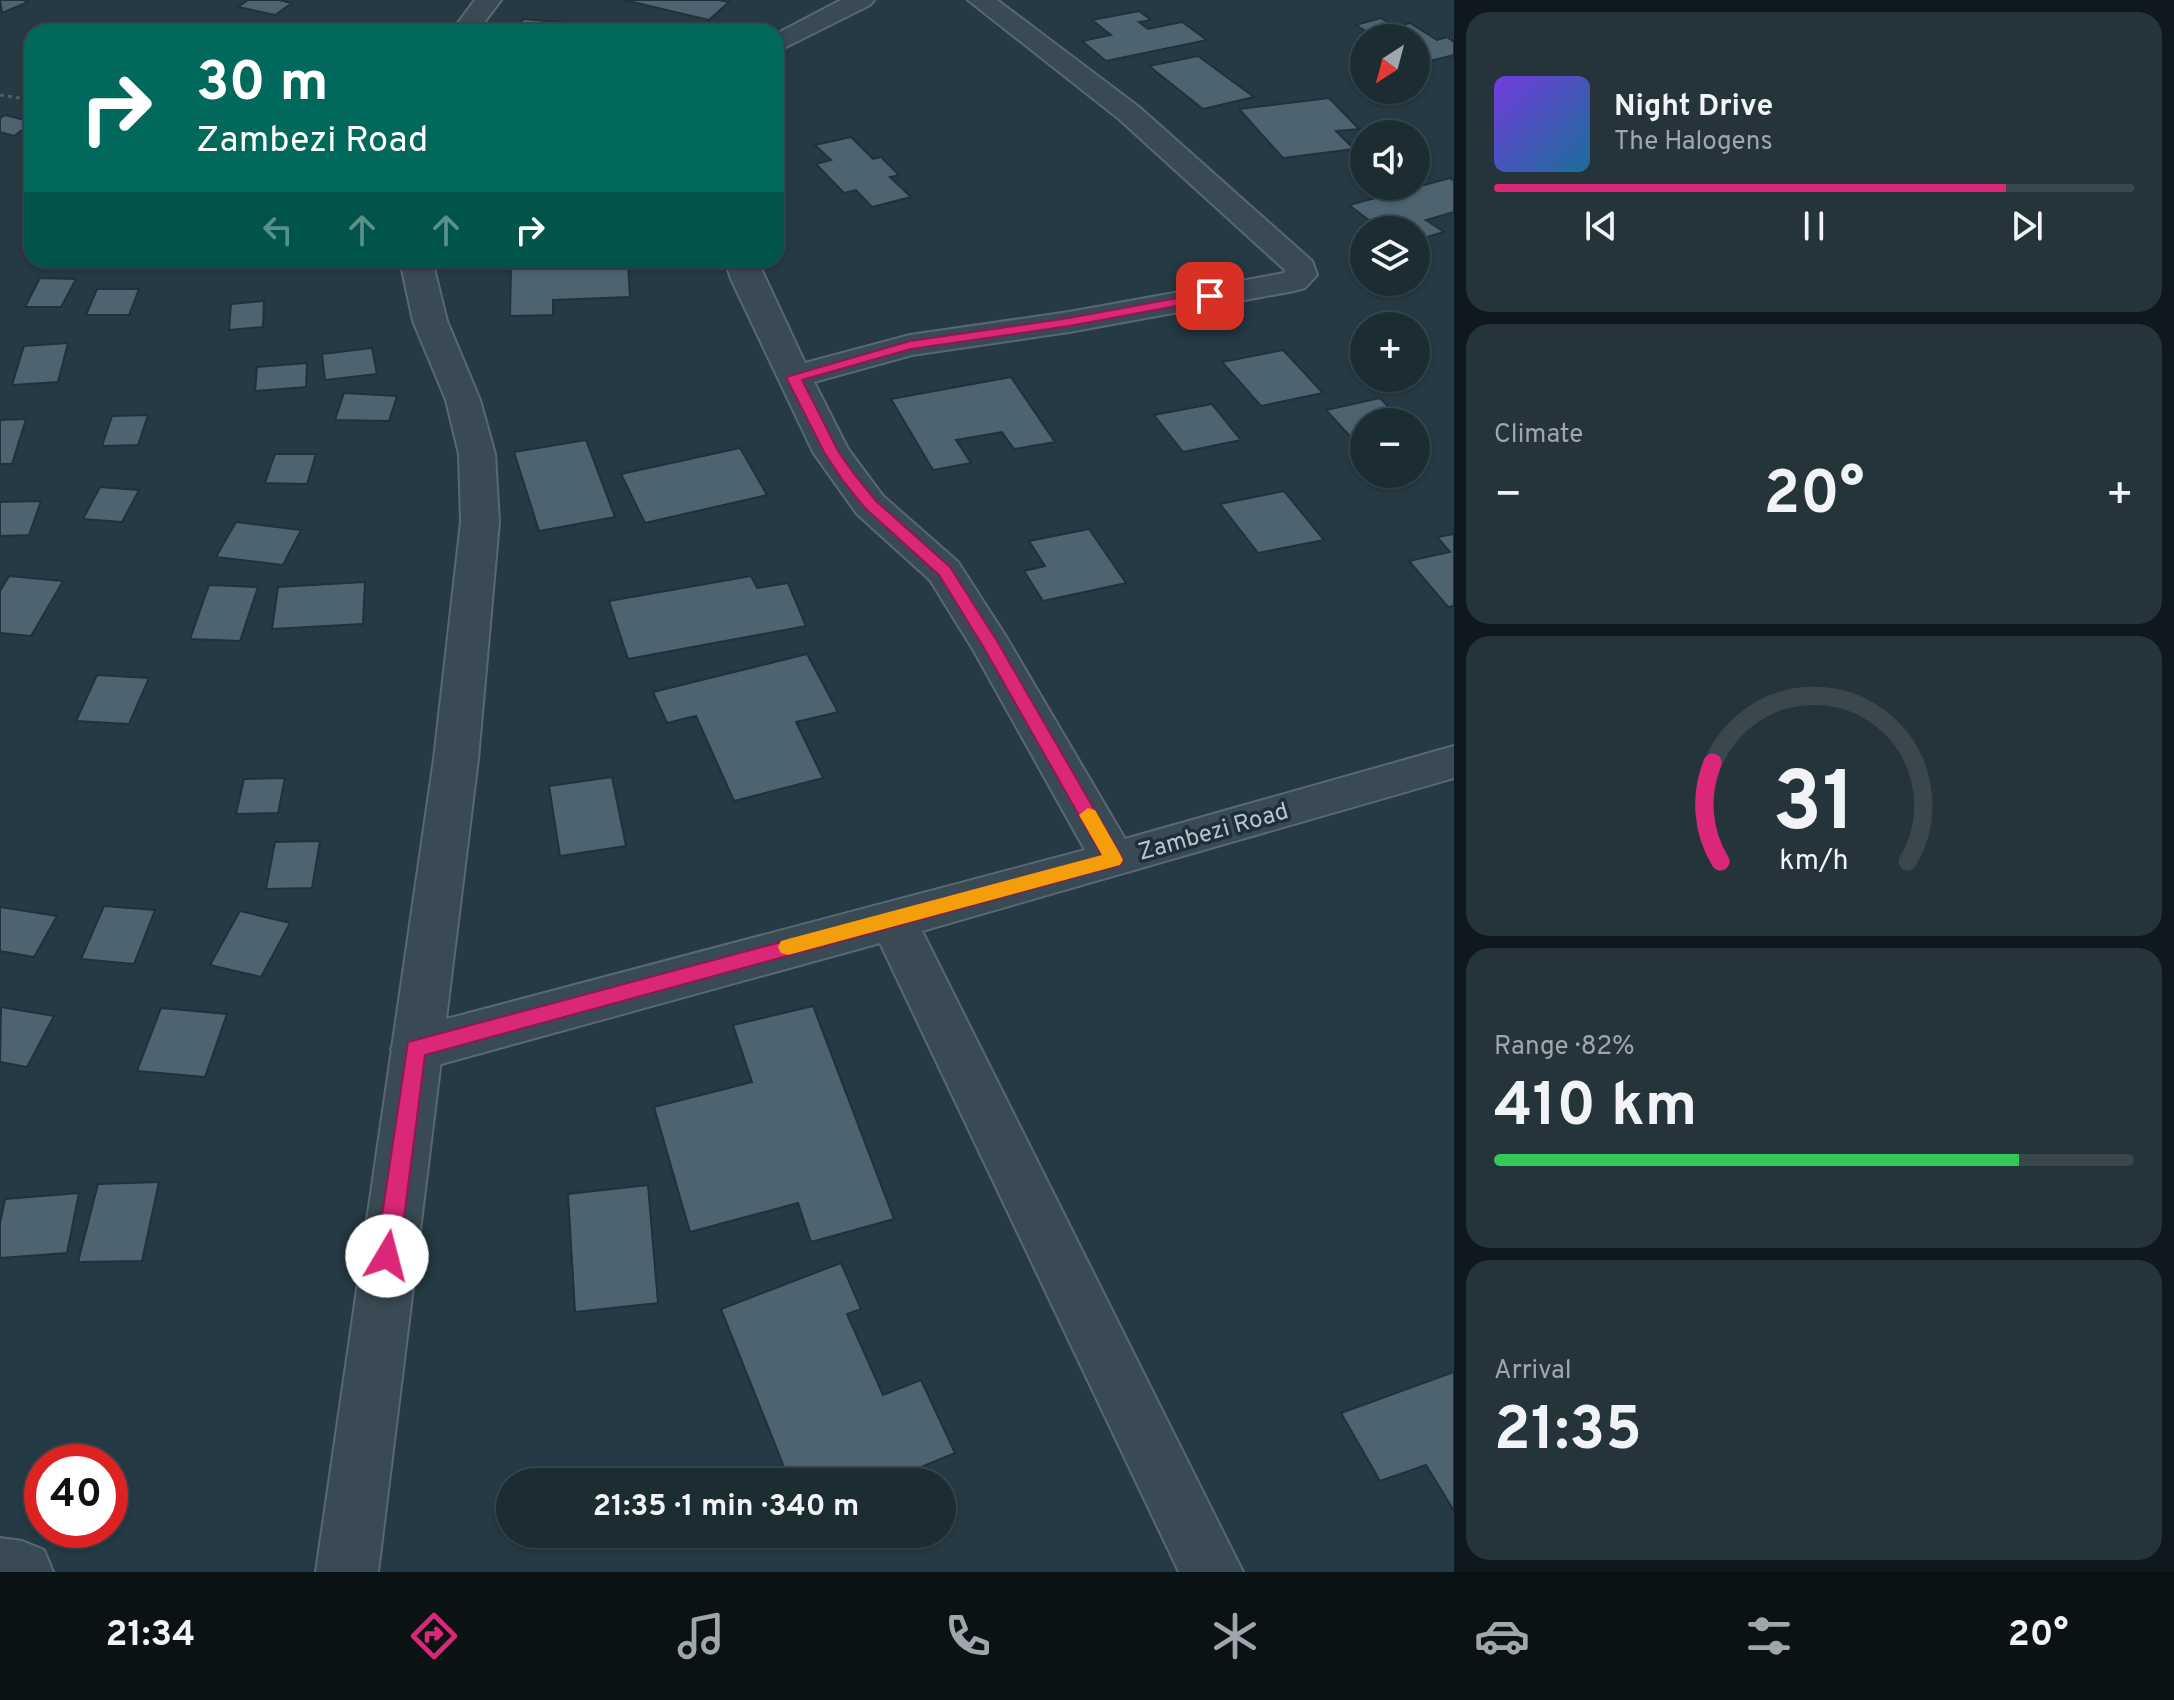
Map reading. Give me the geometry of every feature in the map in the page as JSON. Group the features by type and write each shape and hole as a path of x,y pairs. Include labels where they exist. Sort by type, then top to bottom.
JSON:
{"street":[{"path":"470,24 488,0"},
{"path":"784,40 861,0"},
{"path":"793,377 910,345 1069,322 1294,281 1301,275 1301,268 1129,113 981,0"},
{"path":"347,1572 456,759 480,522 480,485 474,442 463,400 430,321 418,268"},
{"path":"744,268 831,452 870,505 944,571 991,645 1114,860"},
{"name":"Zambezi Road","path":"416,1049 1114,860 1454,762"},
{"path":"892,919 1212,1572"},
{"path":"0,1569 22,1572"}],"path":[{"path":"0,95 24,99"}],"building":[{"path":"0,0 24,0 28,2 2,13"},
{"path":"248,0 292,3 275,15 238,7"},
{"path":"624,0 719,0 729,2 709,20"},
{"path":"1139,11 1151,20 1139,22 1148,29 1182,22 1207,40 1106,61 1082,41 1111,35 1092,20"},
{"path":"1381,18 1390,24 1360,24"},
{"path":"523,19 580,24 520,24"},
{"path":"1430,36 1437,40 1447,37 1454,42 1454,55 1430,61"},
{"path":"1198,56 1254,97 1203,109 1149,66"},
{"path":"1329,98 1350,120 1350,130 1336,131 1350,145 1350,150 1283,158 1239,109"},
{"path":"5,115 24,120 24,129 14,136 0,132 0,118"},
{"path":"851,137 873,159 881,157 899,175 890,177 911,197 872,207 856,190 844,193 816,164 831,160 815,145"},
{"path":"1450,178 1454,181 1454,212 1430,219 1430,216 1364,216 1349,205 1368,200 1430,200 1430,183"},
{"path":"1430,223 1444,232 1430,236"},
{"path":"628,268 630,297 553,300 553,315 510,316 511,269"},
{"path":"40,278 76,279 61,307 25,307"},
{"path":"97,289 139,289 129,315 86,315"},
{"path":"264,301 263,327 229,330 231,304"},
{"path":"68,343 58,382 12,385 24,346"},
{"path":"372,348 377,374 325,380 322,354"},
{"path":"1283,350 1323,393 1261,406 1222,362"},
{"path":"307,363 306,387 255,391 257,367"},
{"path":"1011,377 1055,442 1014,449 1002,432 956,440 971,463 933,470 891,399"},
{"path":"344,393 397,396 389,421 335,420"},
{"path":"1380,398 1390,408 1350,408 1350,436 1326,410"},
{"path":"1212,404 1241,440 1183,452 1154,415"},
{"path":"148,415 138,445 102,446 112,416"},
{"path":"26,419 12,464 0,464 0,420"},
{"path":"586,440 615,517 539,531 514,452"},
{"path":"740,448 767,495 645,523 621,474"},
{"path":"275,454 316,454 307,484 265,483"},
{"path":"100,487 139,490 122,522 83,519"},
{"path":"1284,491 1324,540 1258,553 1220,504"},
{"path":"41,501 29,535 0,536 0,502"},
{"path":"236,522 301,530 283,565 216,557"},
{"path":"1089,529 1126,583 1043,601 1024,571 1045,566 1029,541"},
{"path":"1454,534 1454,606 1448,607 1409,561 1450,552 1437,537"},
{"path":"9,576 63,581 31,636 0,633 0,591"},
{"path":"751,576 757,588 788,583 806,626 628,659 609,601"},
{"path":"365,582 363,624 272,629 278,587"},
{"path":"209,585 258,587 240,641 190,639"},
{"path":"807,654 838,712 796,722 823,778 734,801 696,716 667,723 653,692"},
{"path":"97,675 149,678 129,724 76,721"},
{"path":"612,777 626,846 560,856 549,786"},
{"path":"285,778 278,813 236,814 244,779"},
{"path":"320,841 312,888 266,889 275,842"},
{"path":"104,906 155,910 134,964 81,959"},
{"path":"0,907 57,916 34,957 0,951"},
{"path":"240,911 290,923 261,977 210,965"},
{"path":"813,1006 894,1219 811,1242 798,1203 690,1232 654,1107 752,1082 733,1025"},
{"path":"1,1007 54,1016 27,1067 0,1062"},
{"path":"161,1008 227,1014 205,1077 137,1071"},
{"path":"159,1182 142,1261 78,1262 98,1184"},
{"path":"648,1185 658,1303 575,1312 568,1194"},
{"path":"79,1193 67,1253 0,1258 0,1223 5,1199"},
{"path":"841,1263 861,1309 847,1314 883,1395 921,1380 955,1453 919,1468 784,1468 721,1309"},
{"path":"1454,1372 1454,1511 1426,1465 1380,1481 1341,1413"}],"slow traffic":[{"path":"788,947 1114,860 1088,815"}],"route":[{"path":"387,1256 416,1049 1114,860 991,645 944,571 870,505 831,452 793,377 910,345 1069,322 1210,296"}]}
